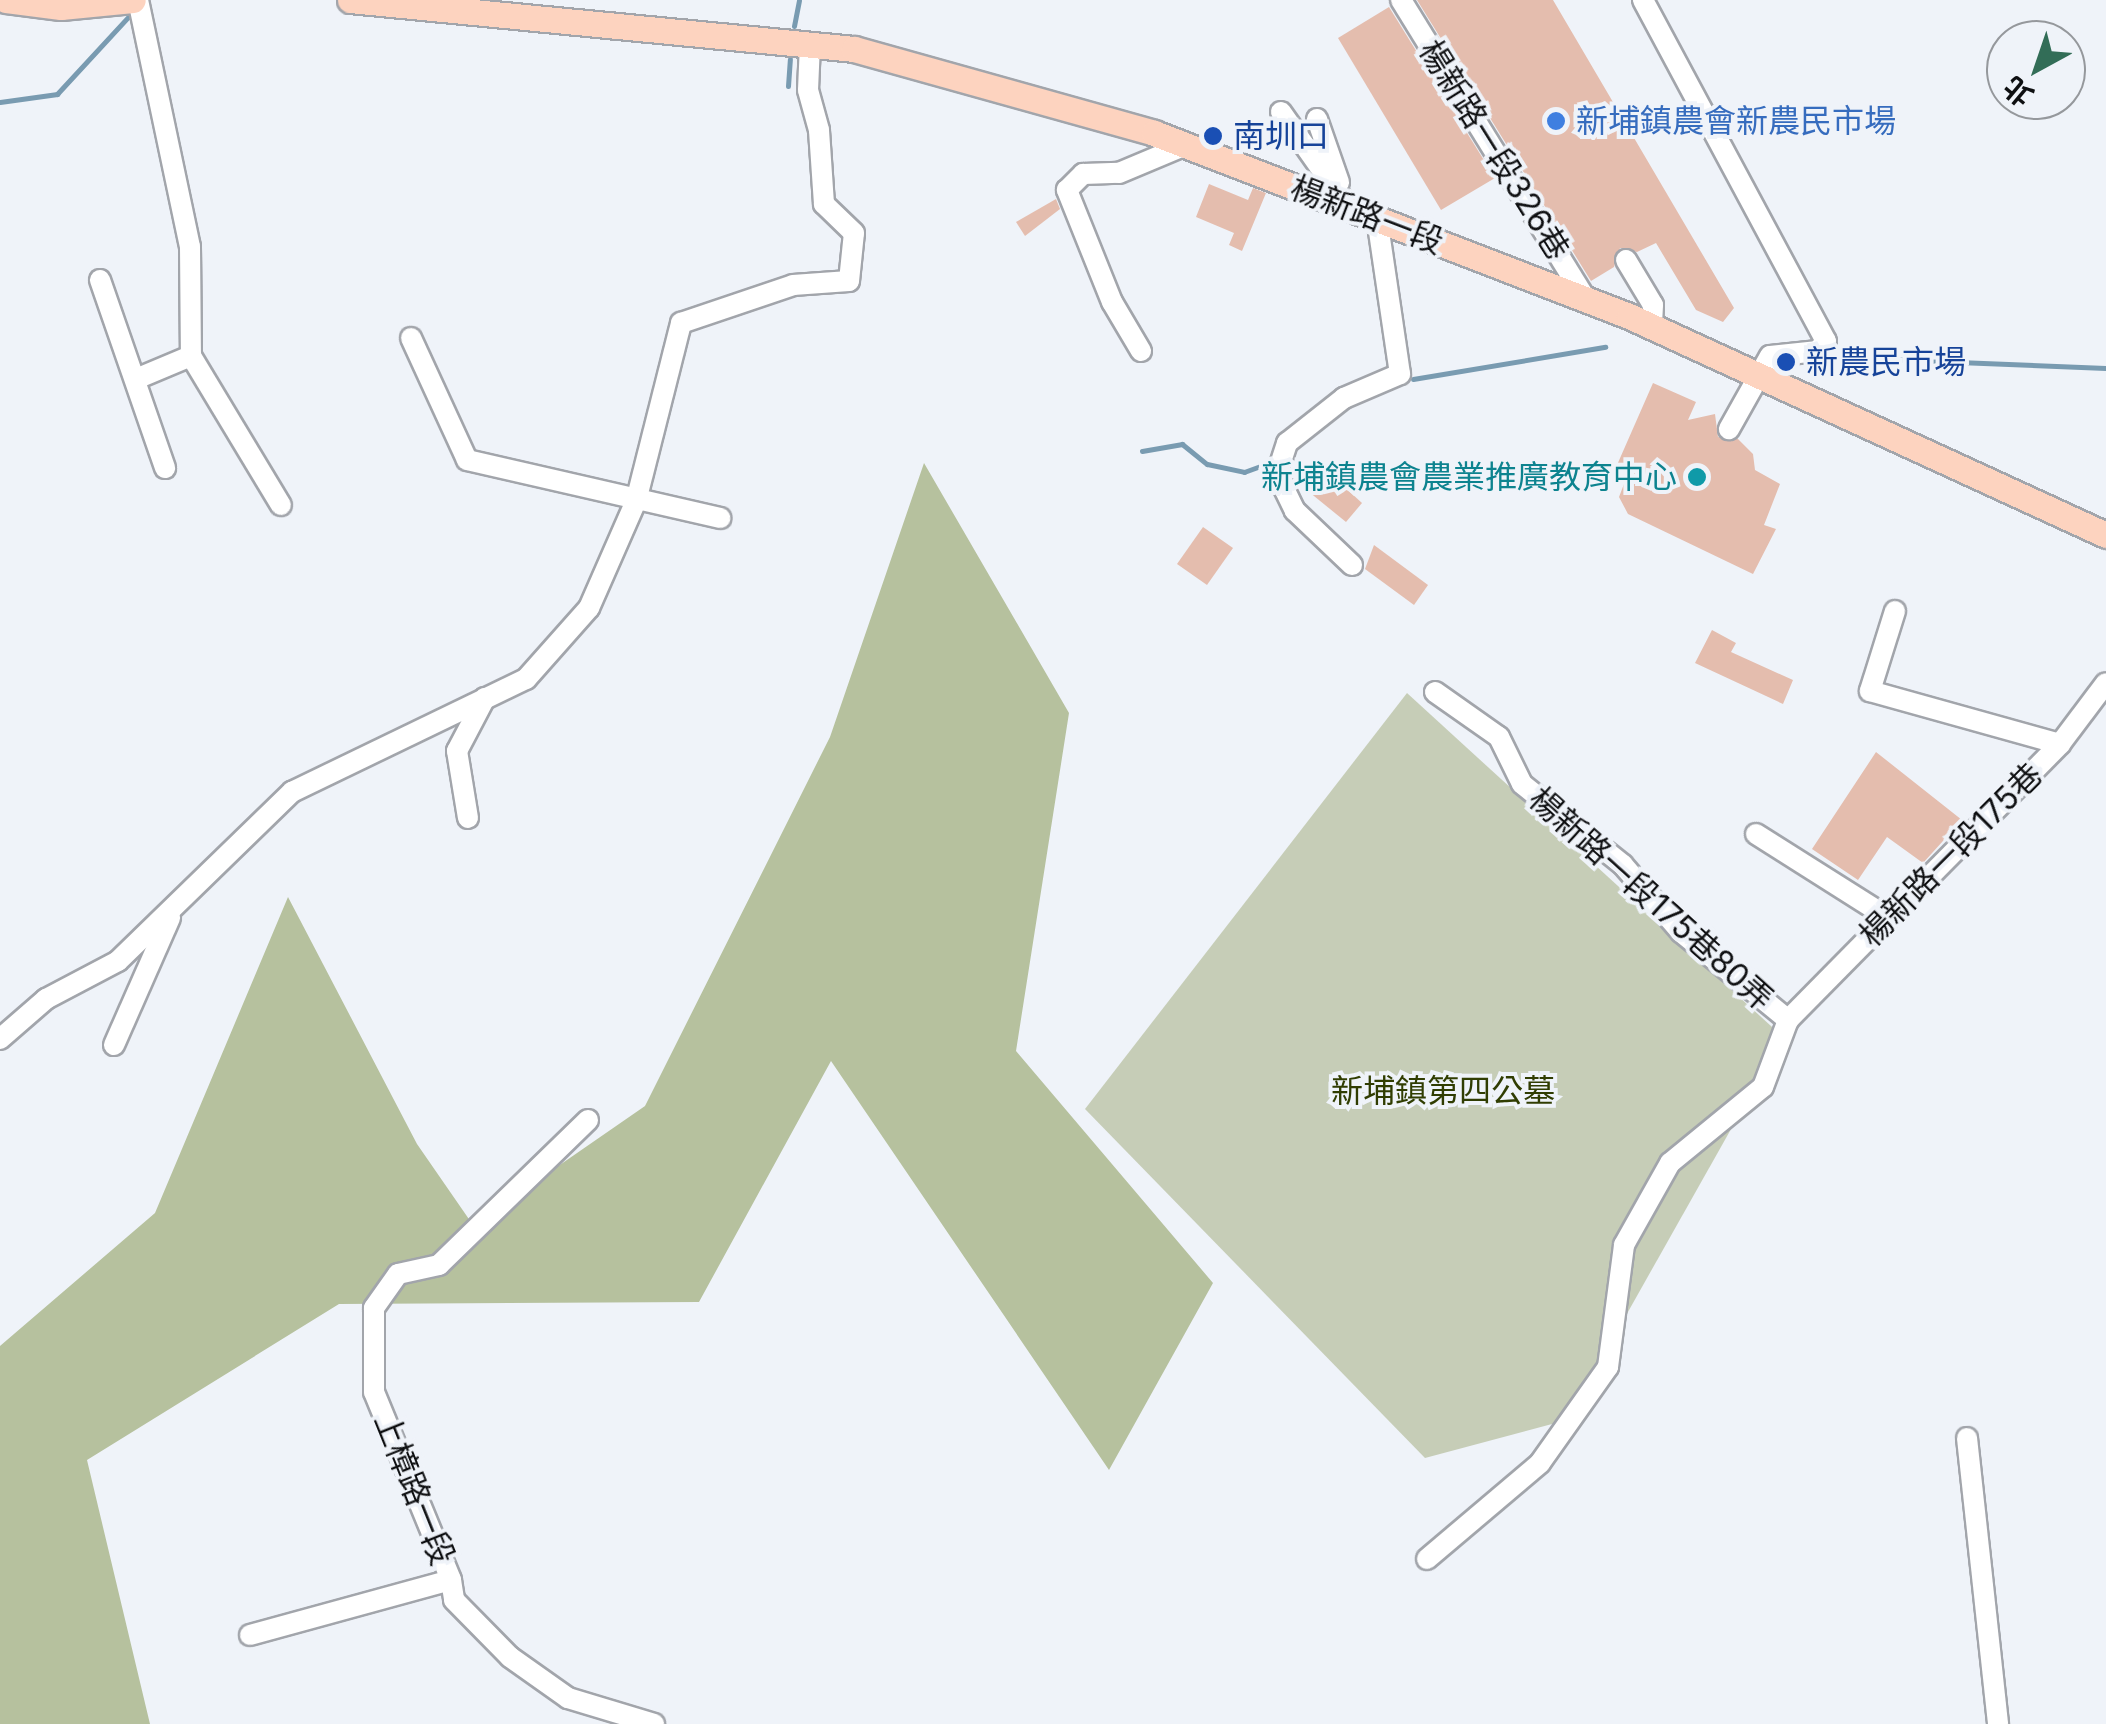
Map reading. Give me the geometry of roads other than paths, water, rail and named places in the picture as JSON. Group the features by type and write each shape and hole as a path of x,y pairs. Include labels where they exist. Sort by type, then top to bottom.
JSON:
{"main road":[{"path":"6,0 61,7 135,0"},
{"name":"楊新路一段","path":"350,0 854,49 1186,145 1586,299 2106,535"}],"street":[{"path":"135,0 190,248 191,356 281,505"},
{"name":"楊新路一段326巷","path":"1401,0 1586,299"},
{"path":"1644,0 1826,341 1818,351 1770,356 1756,374 1729,430"},
{"path":"0,1039 46,999 118,960 173,912 292,792 526,680 589,608 636,501 681,323 793,285 849,282 854,233 824,204 819,130 808,90 810,44"},
{"path":"1281,112 1348,208"},
{"path":"1317,119 1348,208"},
{"path":"1141,351 1112,302 1067,190 1082,174 1119,173 1186,145"},
{"path":"1352,564 1296,511 1277,474 1287,443 1344,398 1400,374 1377,219"},
{"path":"1626,260 1653,305 1652,327"},
{"path":"100,280 164,468"},
{"path":"411,338 468,460 720,518"},
{"path":"136,379 191,356"},
{"path":"1896,611 1870,691 2060,744"},
{"name":"楊新路一段175巷","path":"1788,1020 2060,744 2106,683"},
{"name":"楊新路一段175巷80弄","path":"1435,692 1499,736 1522,784 1623,864 1681,932 1788,1020"},
{"path":"468,818 457,751 485,698"},
{"path":"1756,834 1889,918"},
{"path":"114,1045 173,912"},
{"path":"1427,1560 1540,1463 1608,1367 1624,1246 1670,1163 1763,1087 1788,1020"},
{"name":"上樟路一段","path":"588,1120 439,1265 398,1274 374,1308 374,1392 451,1580 454,1600 476,1623 568,1698 654,1724"},
{"path":"1967,1438 1998,1724"},
{"path":"250,1636 451,1580"}],"waterway":[{"path":"794,26 799,0"},
{"path":"0,102 57,94 129,16"},
{"path":"788,86 790,59"},
{"path":"1413,379 1605,347"},
{"path":"1832,357 2106,368"},
{"path":"1284,435 1321,404"},
{"path":"1142,451 1182,444 1207,464 1244,472 1269,463 1274,453"}],"place":[{"name":"新埔鎮農會新農民市場","path":"1556,121"},
{"name":"南圳口","path":"1213,136"},
{"name":"新農民市場","path":"1786,362"},
{"name":"新埔鎮農會農業推廣教育中心","path":"1697,477"}],"park label":[{"name":"新埔鎮第四公墓","path":"1443,1091"}]}
